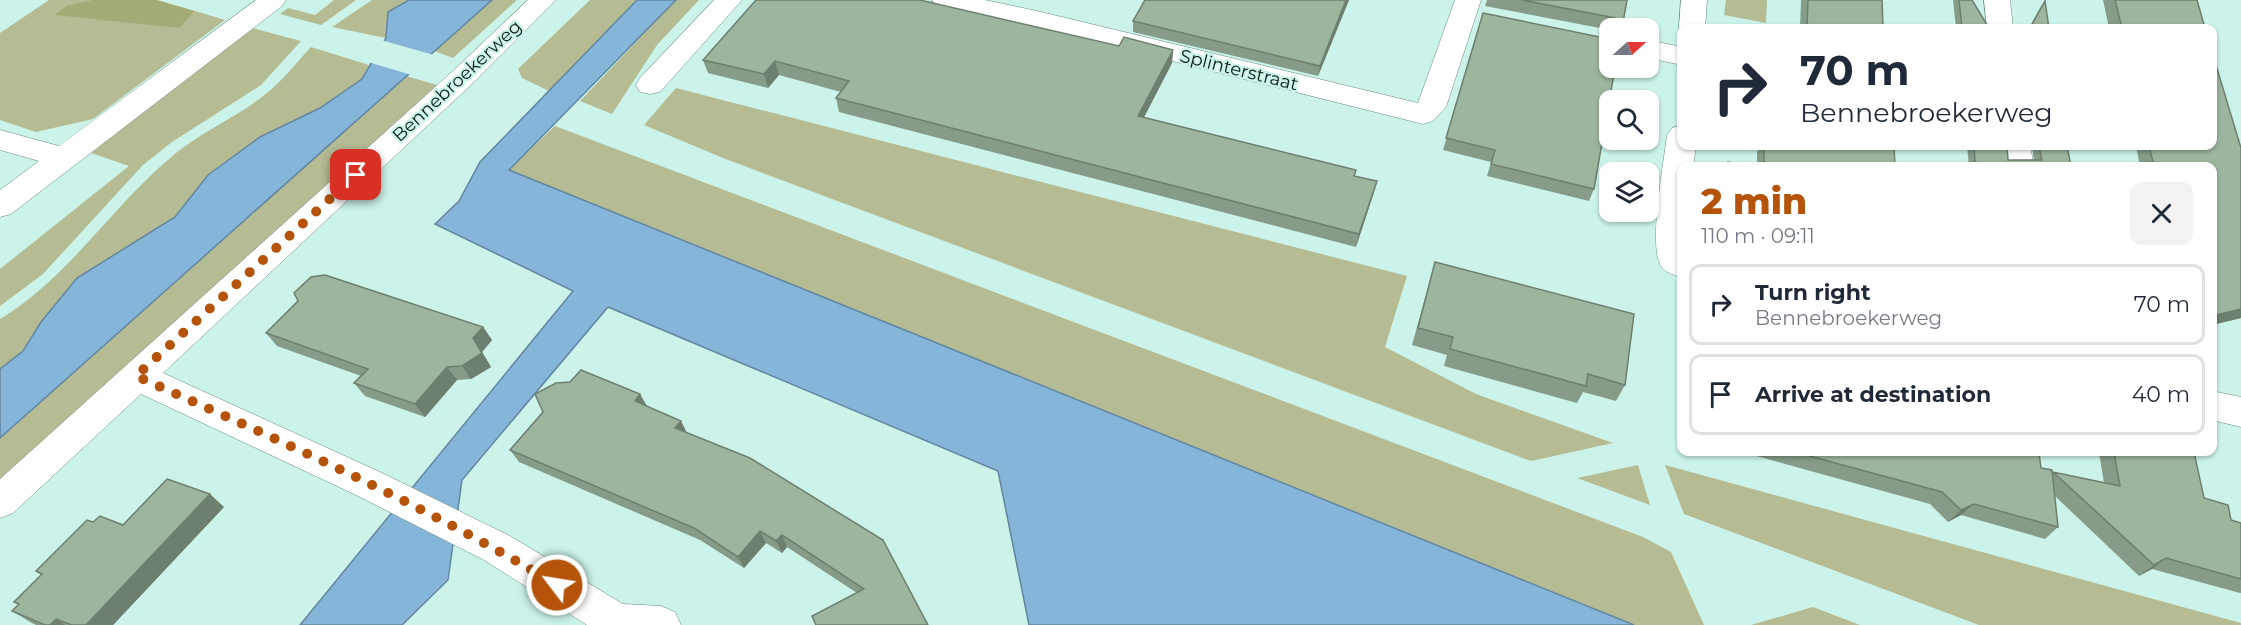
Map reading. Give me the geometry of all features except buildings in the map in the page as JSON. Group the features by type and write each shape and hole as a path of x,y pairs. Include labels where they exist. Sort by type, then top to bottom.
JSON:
{"street":[{"path":"0,206 273,0"},
{"name":"Bennebroekerweg","path":"0,502 463,77 543,0"},
{"path":"650,85 729,0"},
{"name":"Splinterstraat","path":"945,0 1037,19 1423,114 1432,107 1473,9"},
{"path":"1692,24 1694,0"},
{"path":"1997,0 2000,24"},
{"path":"1659,51 1677,55"},
{"path":"0,140 63,158"},
{"path":"1677,181 1671,236 1677,258"},
{"path":"136,376 369,484 496,548 618,623 661,625"},
{"path":"2217,406 2241,412"}],"green space":[{"path":"49,0 91,0 68,5 180,28 195,11 225,20 93,119 36,132 0,120 0,33"},
{"path":"91,0 157,0 195,11 180,28 55,15 68,5"},
{"path":"334,0 356,0 321,25 280,14 288,8 315,15"},
{"path":"372,0 409,0 388,12 386,38 332,27"},
{"path":"492,0 517,0 453,58 434,51"},
{"path":"590,0 637,0 549,91 522,78 518,69"},
{"path":"676,0 699,0 657,45 612,114 580,101"},
{"path":"1726,0 1767,0 1766,23 1724,15"},
{"path":"252,28 301,41 261,85 172,142 143,165 43,274 0,306 0,269 129,166 91,153"},
{"path":"311,47 369,65 362,79 320,108 260,137 208,175 175,217 77,278 41,322 23,351 0,369 0,319 48,283 153,173 198,137 267,93"},
{"path":"406,76 437,85 0,483 0,438"},
{"path":"676,88 1407,276 1385,347 1476,394 1613,443 1531,461 723,158 644,125"},
{"path":"555,126 1643,537 1671,552 1704,625 1634,625 508,170"},
{"path":"1638,465 1650,505 1577,478"},
{"path":"1665,465 2241,623 2241,625 1979,625 1684,514"},
{"path":"1813,607 1860,625 1751,625"}],"water":[{"path":"409,0 492,0 0,438 0,369 23,351 41,322 77,278 175,217 208,175 260,137 320,108 362,79 386,38 388,12"},
{"path":"637,0 676,0 509,170 1634,625 1029,625 998,471 608,307 462,480 448,580 402,625 300,625 573,291 435,224 459,201 480,162"}],"pier":[{"path":"381,40 434,55 412,75 368,62"}],"route":[{"path":"356,175 136,376 369,484 496,548 557,585"}]}
